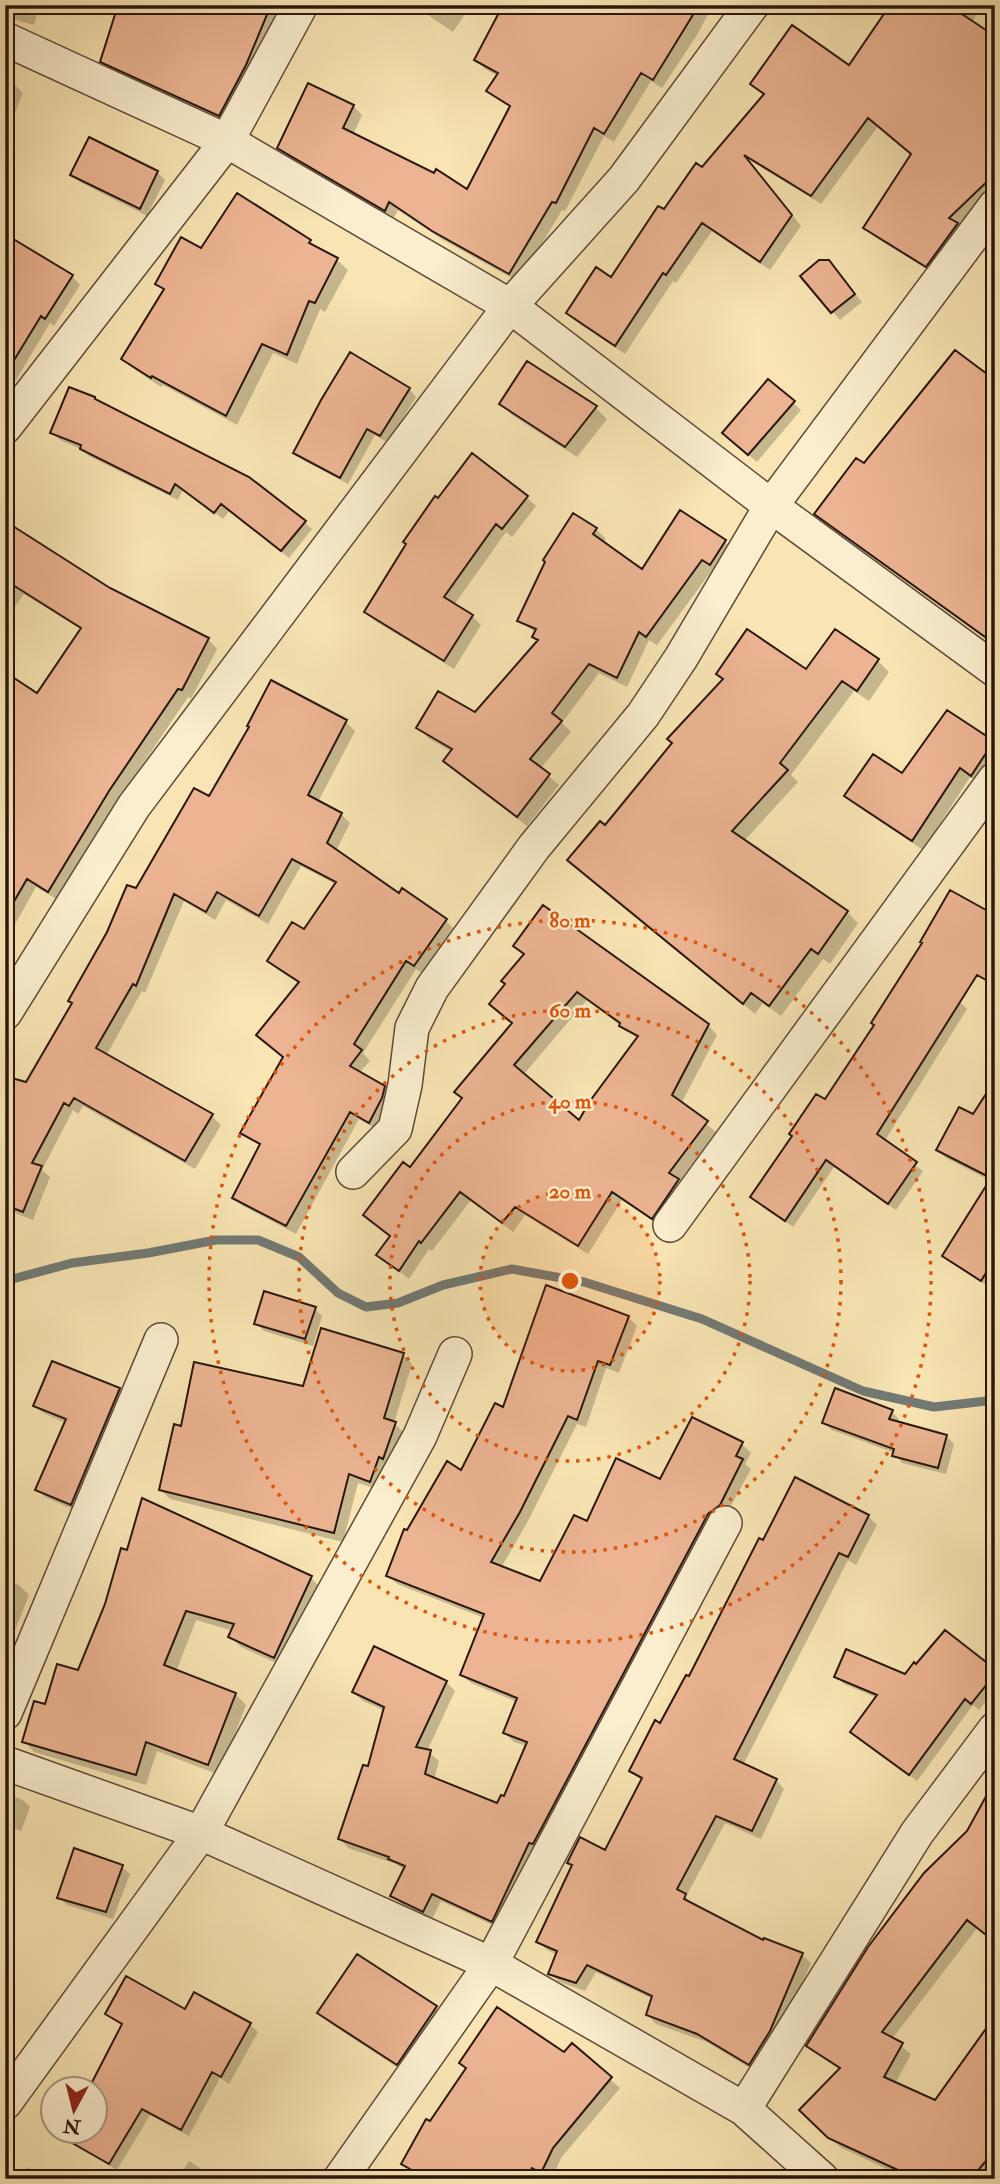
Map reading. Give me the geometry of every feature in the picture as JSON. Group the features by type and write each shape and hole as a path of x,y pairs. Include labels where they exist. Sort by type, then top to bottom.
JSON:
{"street":[{"path":"5,427 227,141 301,5"},
{"path":"5,1013 134,806 510,306 624,179 752,5"},
{"path":"5,39 227,141 510,306 771,506 995,670"},
{"path":"353,1172 395,1129 405,1085 412,1028 432,988 534,847 643,715 681,658 771,506 995,206"},
{"path":"670,1225 995,779"},
{"path":"5,1713 162,1340"},
{"path":"5,2103 201,1833 420,1436 455,1354"},
{"path":"340,2179 491,1964 725,1523"},
{"path":"744,2109 917,1833 995,1729"},
{"path":"5,1763 201,1833 491,1964 744,2109 822,2179"}],"building":[{"path":"118,5 271,5 246,65 219,116 100,62"},
{"path":"503,5 699,5 653,80 641,73 604,134 594,128 556,203 552,202 509,274 432,231 389,202 385,211 277,148 308,83 354,105 343,128 434,173 436,169 467,189 510,106 486,91 498,73 474,60"},
{"path":"890,5 948,5 995,36 995,174 949,218 958,223 926,267 863,228 911,154 868,118 811,196 744,155 792,215 760,262 702,223 666,275 663,273 615,346 566,313 596,267 611,277 658,206 664,209 696,163 702,167 764,94 750,84 792,25 849,65"},
{"path":"89,137 158,171 140,209 70,175"},
{"path":"237,193 311,240 309,243 338,258 315,303 309,301 287,355 262,344 226,416 152,376 151,378 121,359 164,289 155,284 181,237 201,248"},
{"path":"5,234 73,275 45,319 41,316 5,375"},
{"path":"819,260 829,260 855,294 831,313 800,276"},
{"path":"955,350 995,380 995,644 814,514 856,458 864,463"},
{"path":"350,352 410,388 380,436 367,429 340,478 293,453"},
{"path":"527,361 597,406 565,447 499,404"},
{"path":"768,379 795,401 748,455 722,433"},
{"path":"69,387 95,397 249,477 306,521 281,551 221,504 214,513 175,484 170,494 80,449 81,445 50,433"},
{"path":"472,453 528,496 502,529 496,524 444,597 473,615 444,661 364,612 406,544 403,542 435,496 438,498"},
{"path":"680,510 726,540 710,565 702,560 646,637 639,632 617,678 589,664 552,713 562,721 530,759 550,774 517,817 443,761 452,749 416,728 438,691 475,712 538,640 532,637 536,629 517,621 545,562 543,560 573,513 597,528 593,534 642,569"},
{"path":"5,521 110,588 209,638 182,690 178,689 109,791 48,892 27,879 5,917 5,672 37,693 81,628 5,580"},
{"path":"747,629 806,669 835,629 879,659 857,691 842,681 780,763 788,770 732,831 848,911 818,954 811,949 769,1006 751,993 743,1004 567,860 600,821 605,825 672,743 667,739 723,679 716,674"},
{"path":"271,680 347,720 308,795 342,813 327,843 399,893 402,888 447,919 414,966 406,961 354,1044 362,1050 350,1066 385,1086 382,1098 369,1123 350,1112 286,1226 232,1198 260,1144 240,1133 283,1057 256,1035 299,982 267,961 292,922 304,929 336,882 292,859 259,916 217,892 206,912 174,894 136,986 133,984 96,1048 213,1114 185,1161 74,1098 69,1106 64,1103 32,1163 42,1166 23,1212 5,1205 5,1076 26,1082 72,1003 68,1001 107,932 127,885 136,888 194,788 209,796 249,727 247,726"},
{"path":"947,710 994,741 971,776 960,768 912,841 844,796 873,754 902,773"},
{"path":"950,890 995,915 995,985 977,975 877,1134 917,1162 888,1204 826,1160 785,1221 750,1197 792,1136 789,1134 816,1094 825,1099 874,1025 871,1023 922,943 920,942"},
{"path":"543,905 709,1024 672,1095 708,1121 669,1173 679,1179 652,1219 612,1192 578,1246 515,1207 502,1223 460,1192 421,1243 419,1241 399,1271 376,1255 390,1236 363,1215 403,1162 410,1167 462,1098 454,1092 512,1023 489,1004 505,984 501,981 524,954 513,946","holes":["577,992 620,1023 619,1026 638,1036 579,1120 514,1065"]},
{"path":"995,1080 995,1258 981,1281 942,1256 991,1178 936,1150 959,1107 973,1114"},
{"path":"546,1285 629,1316 610,1365 598,1361 577,1420 568,1416 520,1512 491,1562 540,1581 574,1515 587,1521 616,1458 660,1479 692,1417 743,1442 736,1456 743,1459 720,1505 708,1514 533,1844 529,1843 492,1922 432,1894 423,1912 390,1896 405,1866 388,1859 389,1857 338,1839 363,1765 368,1766 384,1707 352,1692 374,1646 447,1681 416,1747 431,1750 425,1774 497,1803 501,1795 504,1796 527,1742 503,1733 517,1698 460,1675 484,1614 386,1576 404,1529 407,1530 447,1461 461,1470 495,1403 503,1407"},
{"path":"264,1291 316,1307 305,1339 254,1324"},
{"path":"321,1328 404,1353 384,1418 396,1422 383,1459 379,1457 370,1482 349,1474 334,1533 159,1490 174,1424 181,1426 194,1362 303,1386"},
{"path":"52,1361 120,1388 71,1505 35,1490 66,1419 33,1406"},
{"path":"835,1388 893,1410 889,1419 947,1435 938,1468 892,1456 894,1449 822,1423"},
{"path":"795,1477 869,1515 848,1557 839,1553 734,1759 777,1779 752,1831 716,1816 677,1889 686,1894 684,1899 763,1940 764,1938 803,1953 770,2031 749,2065 697,2034 646,2015 652,1996 587,1965 576,1983 548,1974 557,1951 536,1942 572,1865 567,1863 580,1837 605,1850 642,1778 629,1771 655,1720 660,1723 686,1675 689,1676 759,1538 763,1540"},
{"path":"142,1498 312,1576 274,1658 228,1637 234,1624 186,1611 164,1665 236,1693 208,1765 146,1742 136,1775 22,1742 34,1701 45,1704 57,1664 78,1670 105,1604 121,1548 127,1550"},
{"path":"945,1630 995,1669 995,1674 971,1704 965,1699 909,1775 850,1732 877,1695 834,1677 846,1649 905,1674"},
{"path":"995,1780 995,1942 967,1920 882,2032 903,2043 884,2077 935,2100 995,2016 995,2150 971,2179 894,2179 900,2171 828,2138 799,2110 840,2068 806,2046 868,1947 924,1873 967,1831"},
{"path":"74,1848 123,1865 106,1912 57,1898"},
{"path":"357,1954 437,2006 397,2065 317,2013"},
{"path":"126,1976 185,2009 194,1992 251,2023 221,2077 212,2072 181,2130 142,2109 109,2164 78,2146 108,2146 108,2076 95,2076 122,2024 105,2014"},
{"path":"497,2007 564,2052 572,2043 612,2077 553,2148 541,2173 532,2168 526,2179 404,2179 410,2169 401,2164 426,2119 430,2121 466,2068 459,2063"}],"waterway":[{"path":"5,1281 72,1263 148,1253 216,1240 258,1240 299,1257 338,1293 366,1307 398,1303 443,1285 512,1269 584,1282 702,1319 863,1391 934,1407 995,1400"}]}
